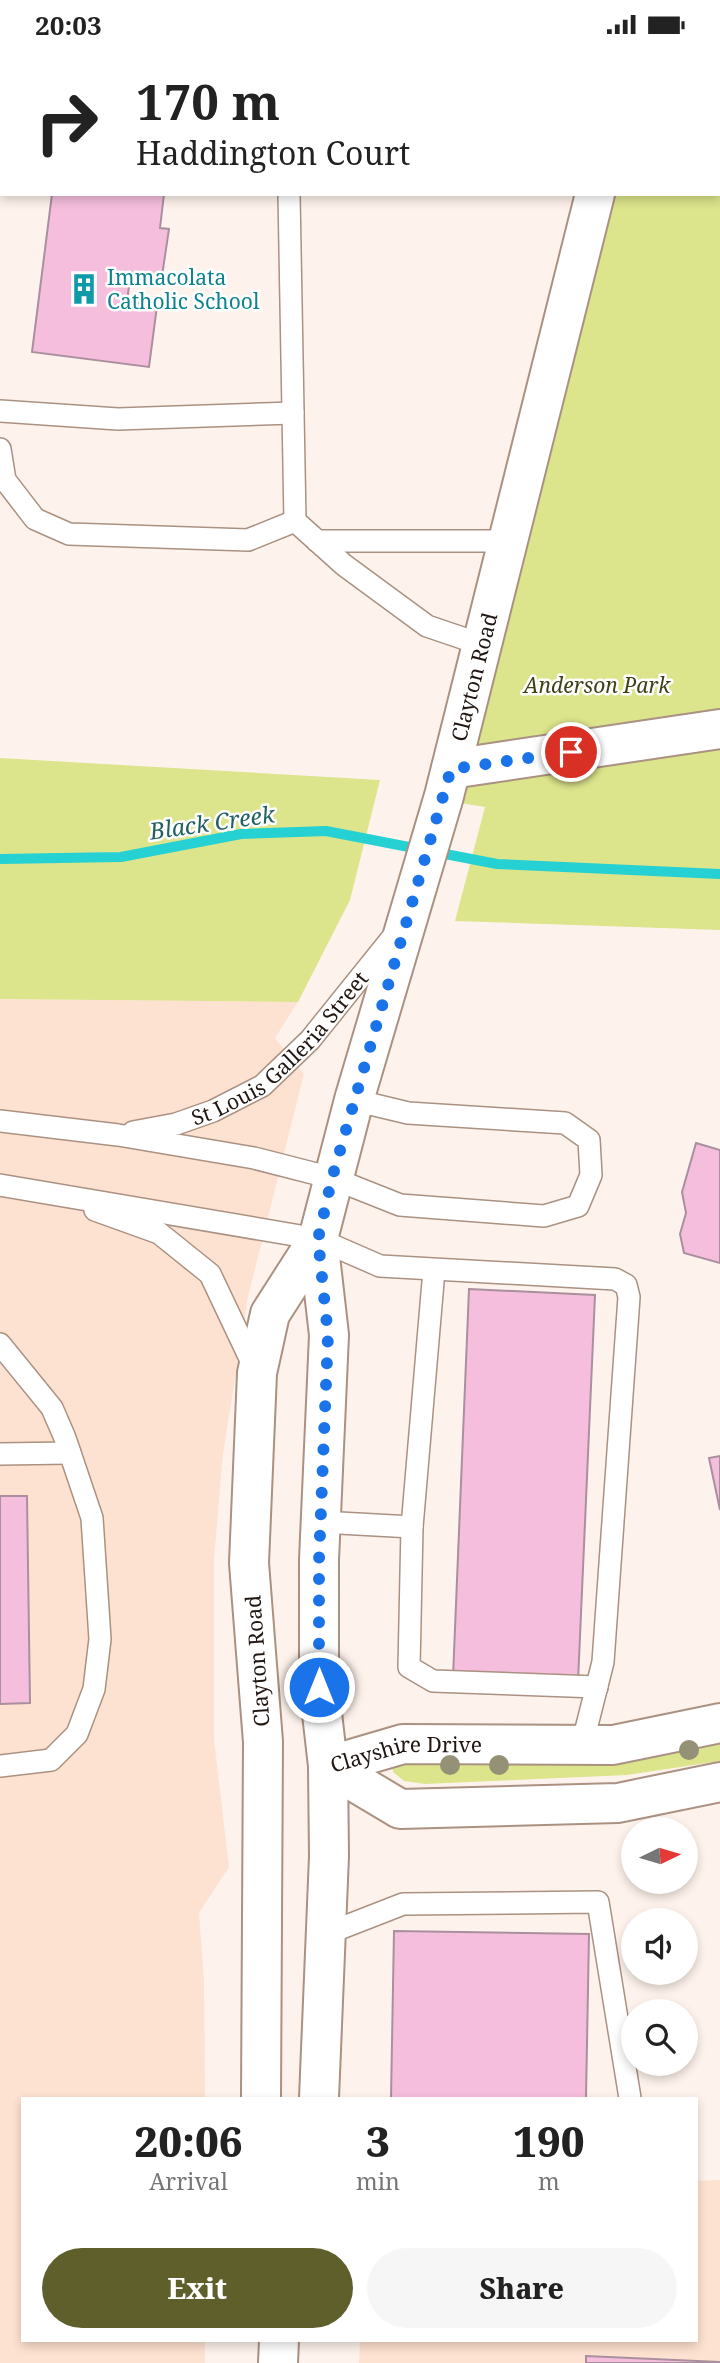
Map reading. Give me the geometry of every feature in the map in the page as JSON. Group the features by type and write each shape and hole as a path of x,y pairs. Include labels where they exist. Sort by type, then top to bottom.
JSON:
{"main road":[{"name":"Clayton Road","path":"319,2097 326,1934 328,1766 319,1687 321,1523 328,1335 318,1239 354,1100 447,783 595,196"},
{"path":"447,783 720,729"},
{"name":"Clayton Road","path":"261,2097 263,1754 249,1563 257,1373 270,1314 318,1239"},
{"name":"Clayshire Drive","path":"328,1766 403,1744 613,1745 720,1723"},
{"name":"Clayshire Drive","path":"328,1766 400,1809 618,1803 720,1782"},
{"path":"278,2363 279,2342"}],"lane":[{"path":"289,196 295,521 344,565 427,626 482,645"},
{"path":"0,411 118,419 293,413"},
{"path":"0,449 5,480 35,519 69,534 248,540 295,521"},
{"path":"317,541 509,541"},
{"name":"St Louis Galleria Street","path":"118,1135 176,1124 213,1111 261,1086 310,1040 410,914"},
{"name":"St Louis Galleria Street","path":"0,1121 118,1135 254,1158 332,1178 400,1205 544,1216 578,1206 591,1175 589,1140 565,1123 408,1113 354,1100"},
{"path":"0,1185 318,1239 380,1266 615,1279 626,1285 629,1297 603,1662 582,1745"},
{"path":"43,1191 159,1233 210,1274 257,1373"},
{"path":"434,1271 412,1527 409,1667 433,1681 597,1687"},
{"path":"0,1344 52,1408 71,1453 92,1518 100,1639 94,1689 77,1734 51,1760 0,1766"},
{"path":"0,1454 71,1453"},
{"path":"321,1523 412,1527"},
{"path":"326,1934 403,1904 598,1902 630,2097"}],"shaded area":[{"path":"0,999 298,1002 275,1038 304,1074 248,1297 223,1454 214,1559 214,1739 229,1867 199,1913 204,1980 205,2097 21,2097 21,2342 205,2342 205,2363 0,2363"},
{"path":"720,2180 720,2363 359,2363 360,2342 698,2342 698,2181"}],"green space":[{"name":"Anderson Park","path":"594,196 720,196 720,930 455,921 485,807 441,800"},
{"path":"0,758 380,780 350,900 298,1002 0,999"},
{"path":"720,1731 720,1761 627,1775 425,1784 404,1781 393,1772 392,1764"}],"building":[{"name":"Immacolata Catholic School","path":"52,196 164,196 160,228 169,229 162,276 131,272 127,301 157,306 149,367 32,352"},
{"path":"696,1143 720,1150 720,1263 684,1253 680,1234 686,1213 682,1192"},
{"path":"469,1289 595,1295 578,1682 453,1677"},
{"path":"720,1456 720,1510 709,1458"},
{"path":"0,1496 27,1496 30,1703 0,1704"},
{"path":"394,1931 589,1934 586,2097 391,2097"},
{"path":"586,2356 720,2362 720,2363 586,2363"}],"waterway":[{"name":"Black Creek","path":"0,859 121,857 241,834 326,831 497,864 720,874"}],"place":[{"name":"Immacolata Catholic School","path":"84,289"}],"route":[{"path":"319,1687 319,1560 328,1335 318,1239 332,1178 451,769 571,752"}]}
